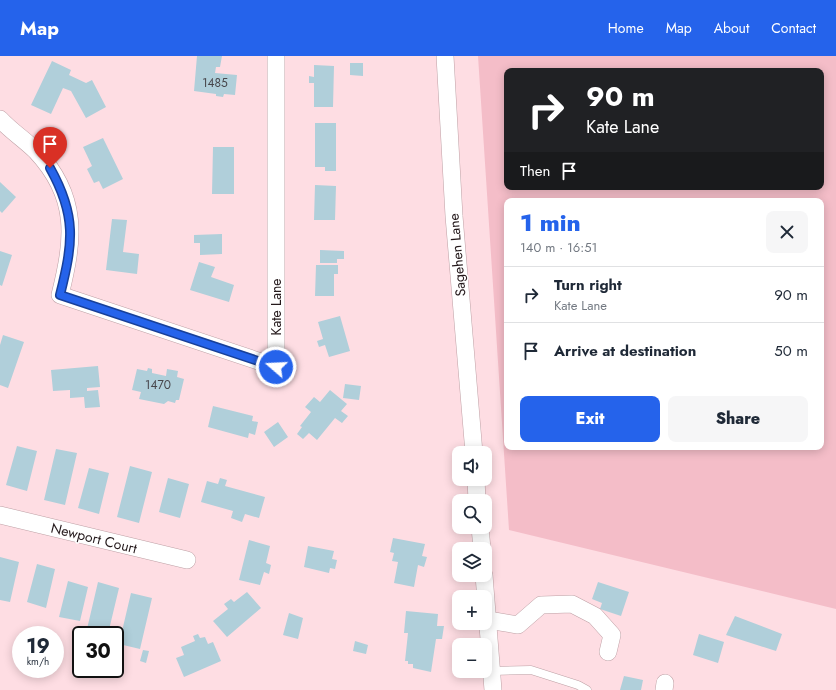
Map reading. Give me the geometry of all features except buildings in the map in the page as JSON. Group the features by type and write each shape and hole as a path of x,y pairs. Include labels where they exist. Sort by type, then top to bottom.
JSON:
{"street":[{"name":"Kate Lane","path":"0,119 8,128 36,151 50,168 61,187 68,209 71,234 69,258 60,295 276,367 276,56"},
{"name":"Sagehen Lane","path":"445,56 454,216 473,446"},
{"name":"Newport Court","path":"0,515 187,560"},
{"path":"492,621 518,625 541,605 572,604 595,616 612,635 608,652"},
{"path":"492,671 493,690"}],"lane":[{"path":"492,671 531,670 578,685 587,690"}],"shaded area":[{"path":"478,56 836,56 836,609 509,530"}],"route":[{"path":"50,168 61,187 68,209 71,234 69,258 60,295 276,367"}]}
